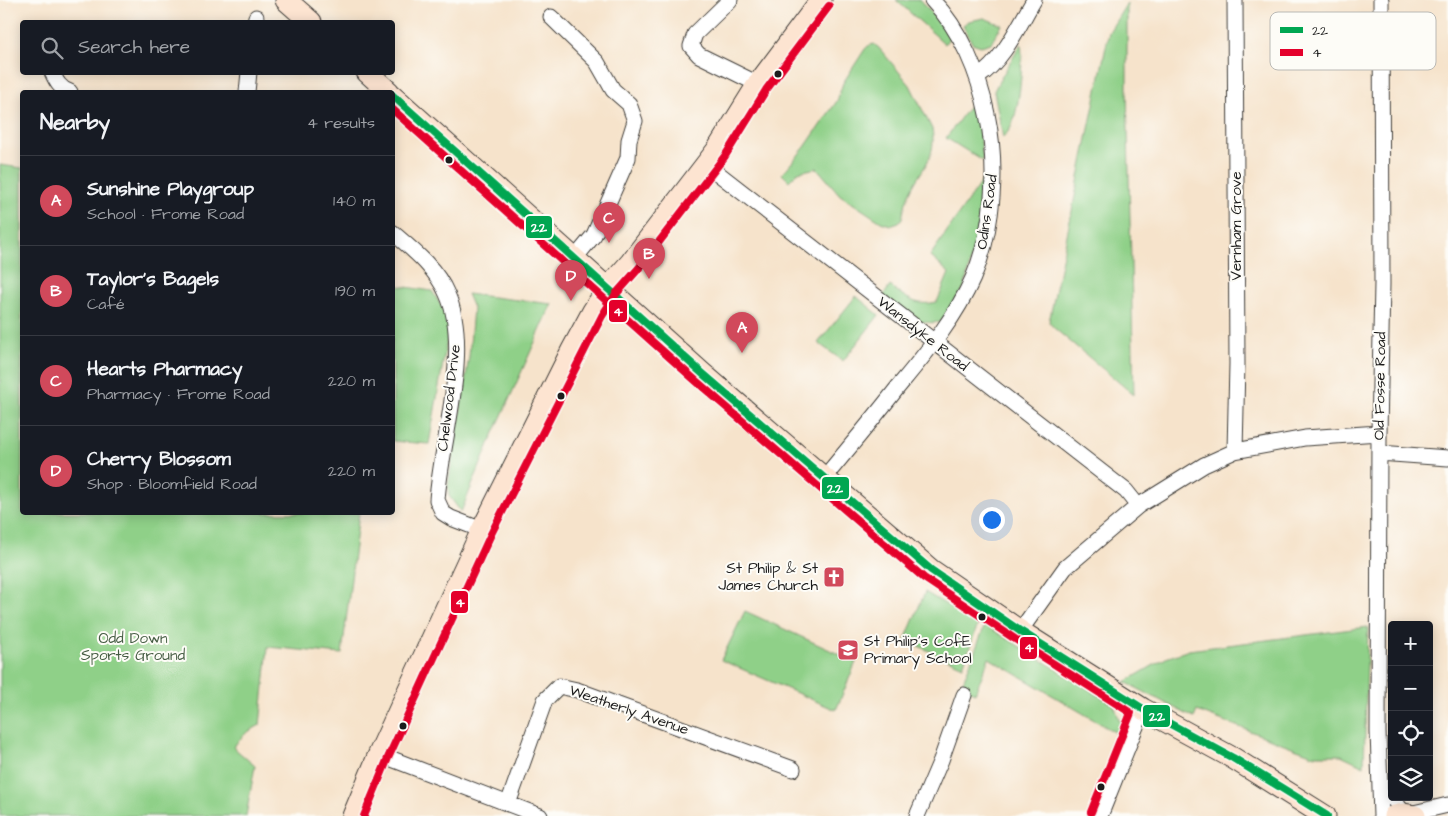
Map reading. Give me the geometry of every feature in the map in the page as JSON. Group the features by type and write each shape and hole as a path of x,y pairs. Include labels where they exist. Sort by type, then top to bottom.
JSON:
{"street":[{"path":"286,0 309,20"},
{"path":"730,0 695,34 692,46 699,55 758,84"},
{"path":"353,816 379,754 482,530 593,311 608,288 631,262 717,150 758,84 821,0"},
{"name":"Odins Road","path":"824,478 934,343 972,279 980,256 988,219 993,164 991,132 978,77 963,45 932,0"},
{"path":"978,77 989,70 998,58 1034,0"},
{"name":"Vernham Grove","path":"1235,0 1237,364 1235,451"},
{"path":"550,16 597,62 613,90 629,104 635,121 629,140 628,158 594,235 575,258"},
{"name":"Old Fosse Road","path":"1381,70 1382,292 1379,433 1379,772 1381,816"},
{"path":"53,75 63,90"},
{"path":"247,90 249,75"},
{"path":"370,75 388,90"},
{"path":"395,98 752,418 931,570 1143,709 1233,758 1325,816"},
{"name":"Wansdyke Road","path":"706,164 1126,491 1138,506"},
{"name":"Chelwood Drive","path":"395,235 435,274 447,293 452,306 456,329 457,354 437,500 443,513 482,530"},
{"path":"1020,630 1065,568 1138,506 1204,465 1235,451 1305,438 1379,433"},
{"path":"1379,453 1448,458"},
{"name":"Weatherly Avenue","path":"508,804 545,700 559,686 577,690 793,769"},
{"path":"917,816 941,760 964,695"},
{"path":"1100,816 1143,709"},
{"path":"379,754 540,816"},
{"name":"Old Fosse Road","path":"1379,772 1401,809"},
{"path":"1401,809 1448,805"}],"green space":[{"path":"896,0 921,0 950,36 945,44"},
{"path":"1127,3 1127,88 1134,395 1049,322 1109,32"},
{"path":"984,18 1002,25 991,43 981,46 972,43 963,25 969,21"},
{"path":"874,44 910,85 932,129 933,138 931,154 910,192 902,218 899,222 890,225 881,222 840,195 817,168 798,172 789,181 782,174 805,147 837,101 843,83 865,49"},
{"path":"1021,44 1022,62 1016,112 1010,129 1003,138 994,91"},
{"path":"970,105 979,122 983,161 946,138"},
{"name":"Odd Down Sports Ground","path":"0,165 20,168 20,515 359,515 342,654 268,647 260,725 246,733 233,747 255,766 246,816 0,816"},
{"path":"987,173 986,199 964,288 941,322 931,323 915,320 883,296 890,286 907,298 917,302 937,302 949,273 930,256"},
{"path":"395,285 432,291 444,310 449,328 429,444 395,441"},
{"path":"467,294 552,304 489,444 461,512 449,496 448,486 469,357 473,308"},
{"path":"856,296 879,315 843,361 818,343"},
{"path":"925,592 978,624 963,666 905,640"},
{"path":"745,611 856,662 836,710 721,660"},
{"path":"985,625 1114,705 1121,724 1118,734 989,658 975,693 961,687"},
{"path":"1368,627 1364,766 1341,755 1313,755 1197,711 1194,718 1125,682 1166,658 1189,650"}],"transit line":[{"name":"4","path":"364,816 388,758 491,534 602,316 616,294 639,268 725,156 766,90 829,6"},
{"name":"22","path":"395,98 702,373 931,570 1020,631 1143,709 1233,758 1327,816"},
{"name":"4","path":"395,112 695,380 924,578 1131,713 1091,812"}],"place":[{"name":"Hearts Pharmacy","path":"609,243"},
{"name":"Taylor’s Bagels","path":"649,279"},
{"name":"Cherry Blossom","path":"571,301"},
{"name":"Sunshine Playgroup","path":"742,353"},
{"name":"St Philip & St James Church","path":"834,577"},
{"name":"St Philip's CofE Primary School","path":"848,650"}]}
